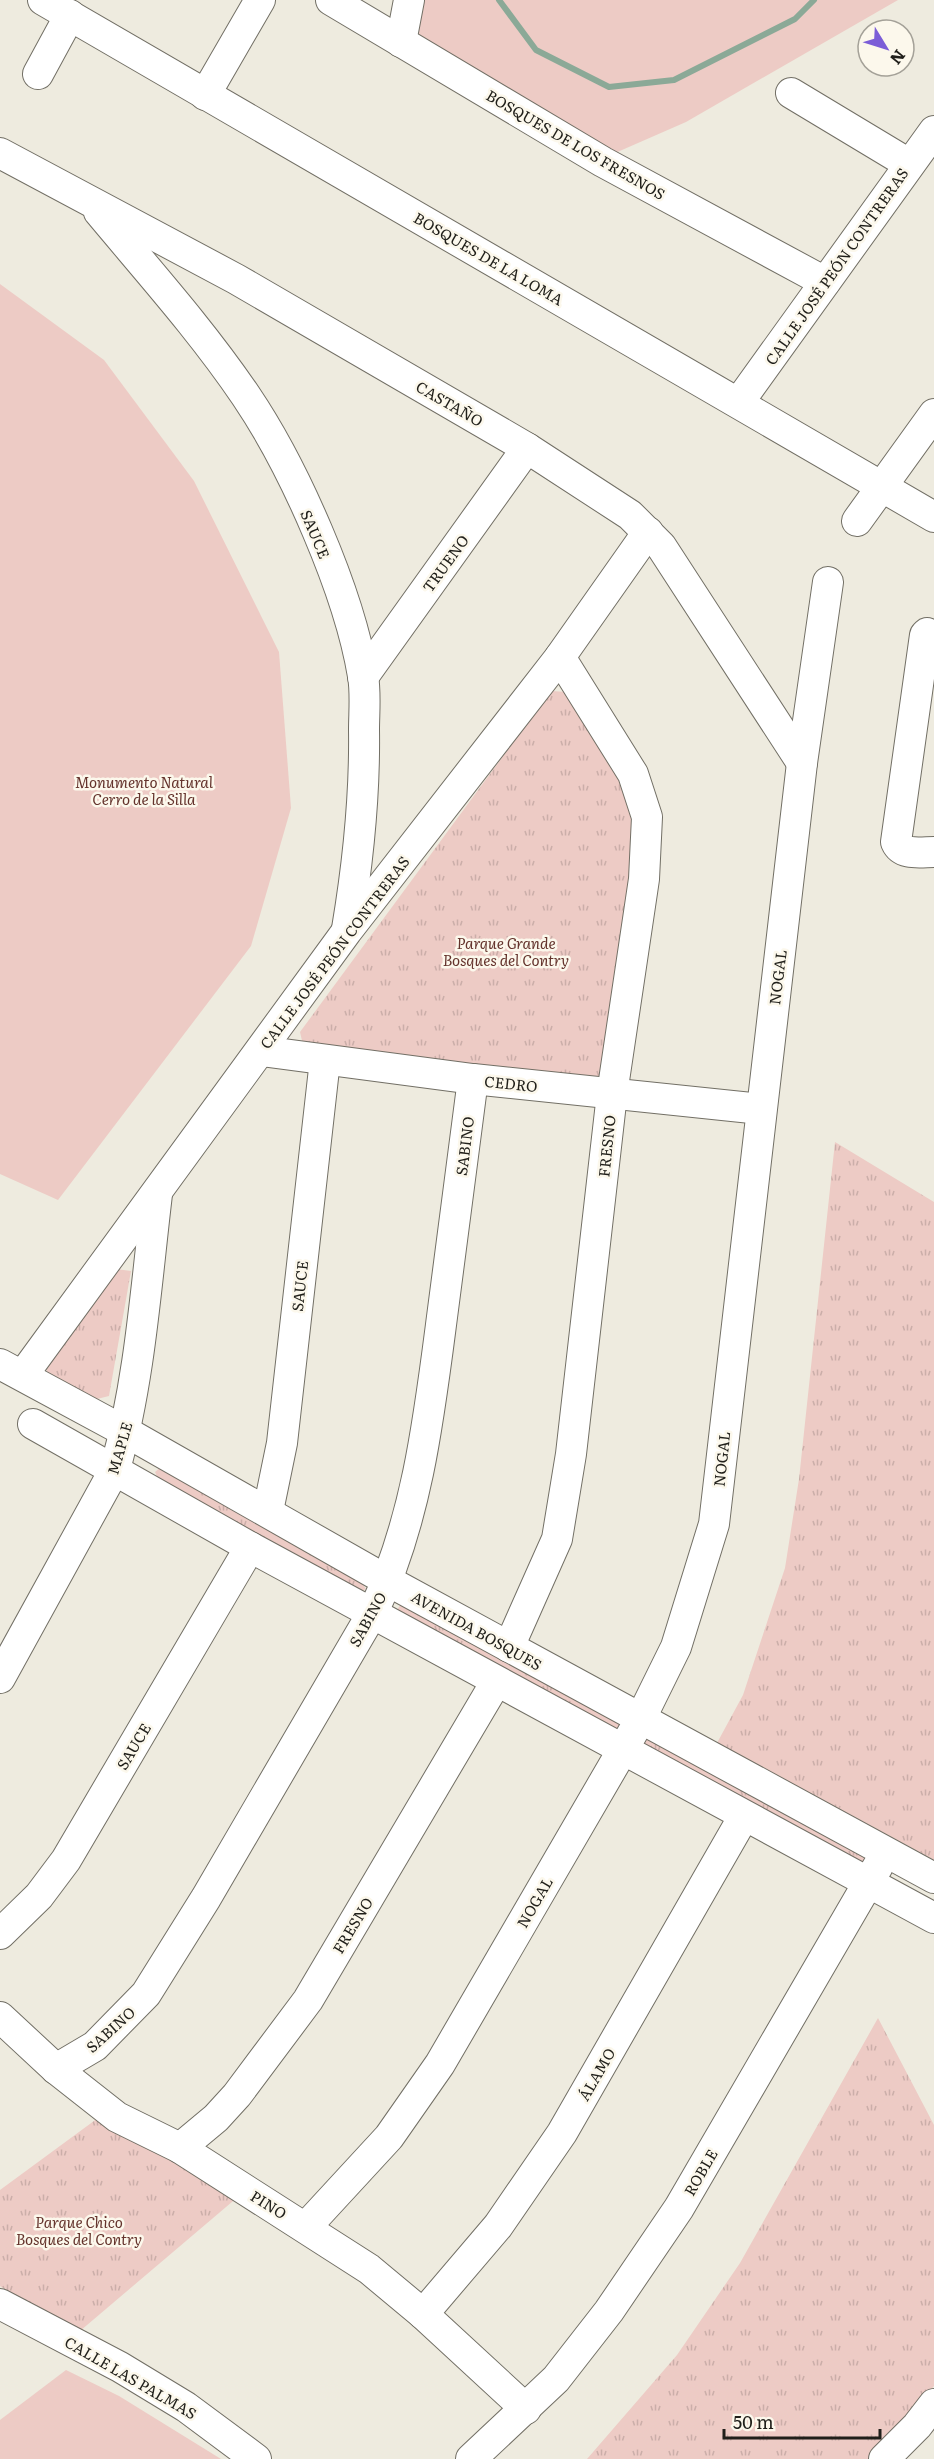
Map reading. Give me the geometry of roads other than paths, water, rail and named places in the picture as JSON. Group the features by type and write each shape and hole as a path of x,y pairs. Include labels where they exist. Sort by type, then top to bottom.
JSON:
{"street":[{"name":"BOSQUES DE LA LOMA","path":"43,0 934,517"},
{"path":"205,95 260,0"},
{"name":"BOSQUES DE LOS FRESNOS","path":"331,0 603,162 825,282"},
{"path":"401,42 409,0"},
{"path":"38,74 70,15"},
{"path":"791,93 909,164"},
{"name":"CALLE JOSÉ PEÓN CONTRERAS","path":"739,402 934,131"},
{"name":"CASTAÑO","path":"0,153 236,279 527,448 616,505 648,532 675,567 802,763"},
{"name":"SAUCE","path":"89,200 200,333 247,397 285,464 324,549 348,618 363,677 364,758 360,846 347,931"},
{"path":"857,521 934,414"},
{"name":"TRUENO","path":"363,677 527,448"},
{"name":"CALLE JOSÉ PEÓN CONTRERAS","path":"11,1369 157,1191 347,931 560,657 648,532"},
{"name":"NOGAL","path":"306,2227 389,2137 440,2064 640,1720 676,1647 714,1524 802,763 828,582"},
{"path":"934,636 927,633 926,635 896,842 905,852 934,852"},
{"name":"FRESNO","path":"509,1647 557,1539 571,1454 612,1094 644,879 647,817 633,774 560,657"},
{"name":"CEDRO","path":"261,1051 473,1079 761,1109"},
{"name":"SAUCE","path":"268,1512 282,1443 325,1060"},
{"name":"SABINO","path":"56,2069 95,2046 146,1994 206,1898 373,1612 388,1581 416,1491 430,1416 473,1079"},
{"name":"MAPLE","path":"0,1678 115,1469 126,1432 140,1344 157,1191"},
{"name":"AVENIDA BOSQUES","path":"11,1369 640,1720 934,1878"},
{"path":"33,1424 250,1547 373,1612 496,1682 934,1918"},
{"name":"SAUCE","path":"0,1934 39,1896 66,1860 250,1547"},
{"name":"FRESNO","path":"180,2148 216,2118 237,2096 308,2000 496,1682"},
{"name":"ÁLAMO","path":"423,2314 498,2226 562,2133 744,1816"},
{"name":"ROBLE","path":"471,2459 556,2379 582,2347 679,2208 885,1853"},
{"name":"PINO","path":"0,2017 56,2069 117,2117 180,2148 369,2268 423,2314 526,2409"},
{"name":"CALLE LAS PALMAS","path":"2,2309 120,2367 186,2407 256,2459"},
{"path":"884,2459 917,2426 934,2404"}],"waterway":[{"path":"499,0 536,50 609,87 674,80 795,19 814,0"}],"park label":[{"name":"Monumento Natural Cerro de la Silla","path":"144,790"},
{"name":"Parque Grande Bosques del Contry","path":"506,950"},
{"name":"Parque Chico Bosques del Contry","path":"79,2230"}]}
